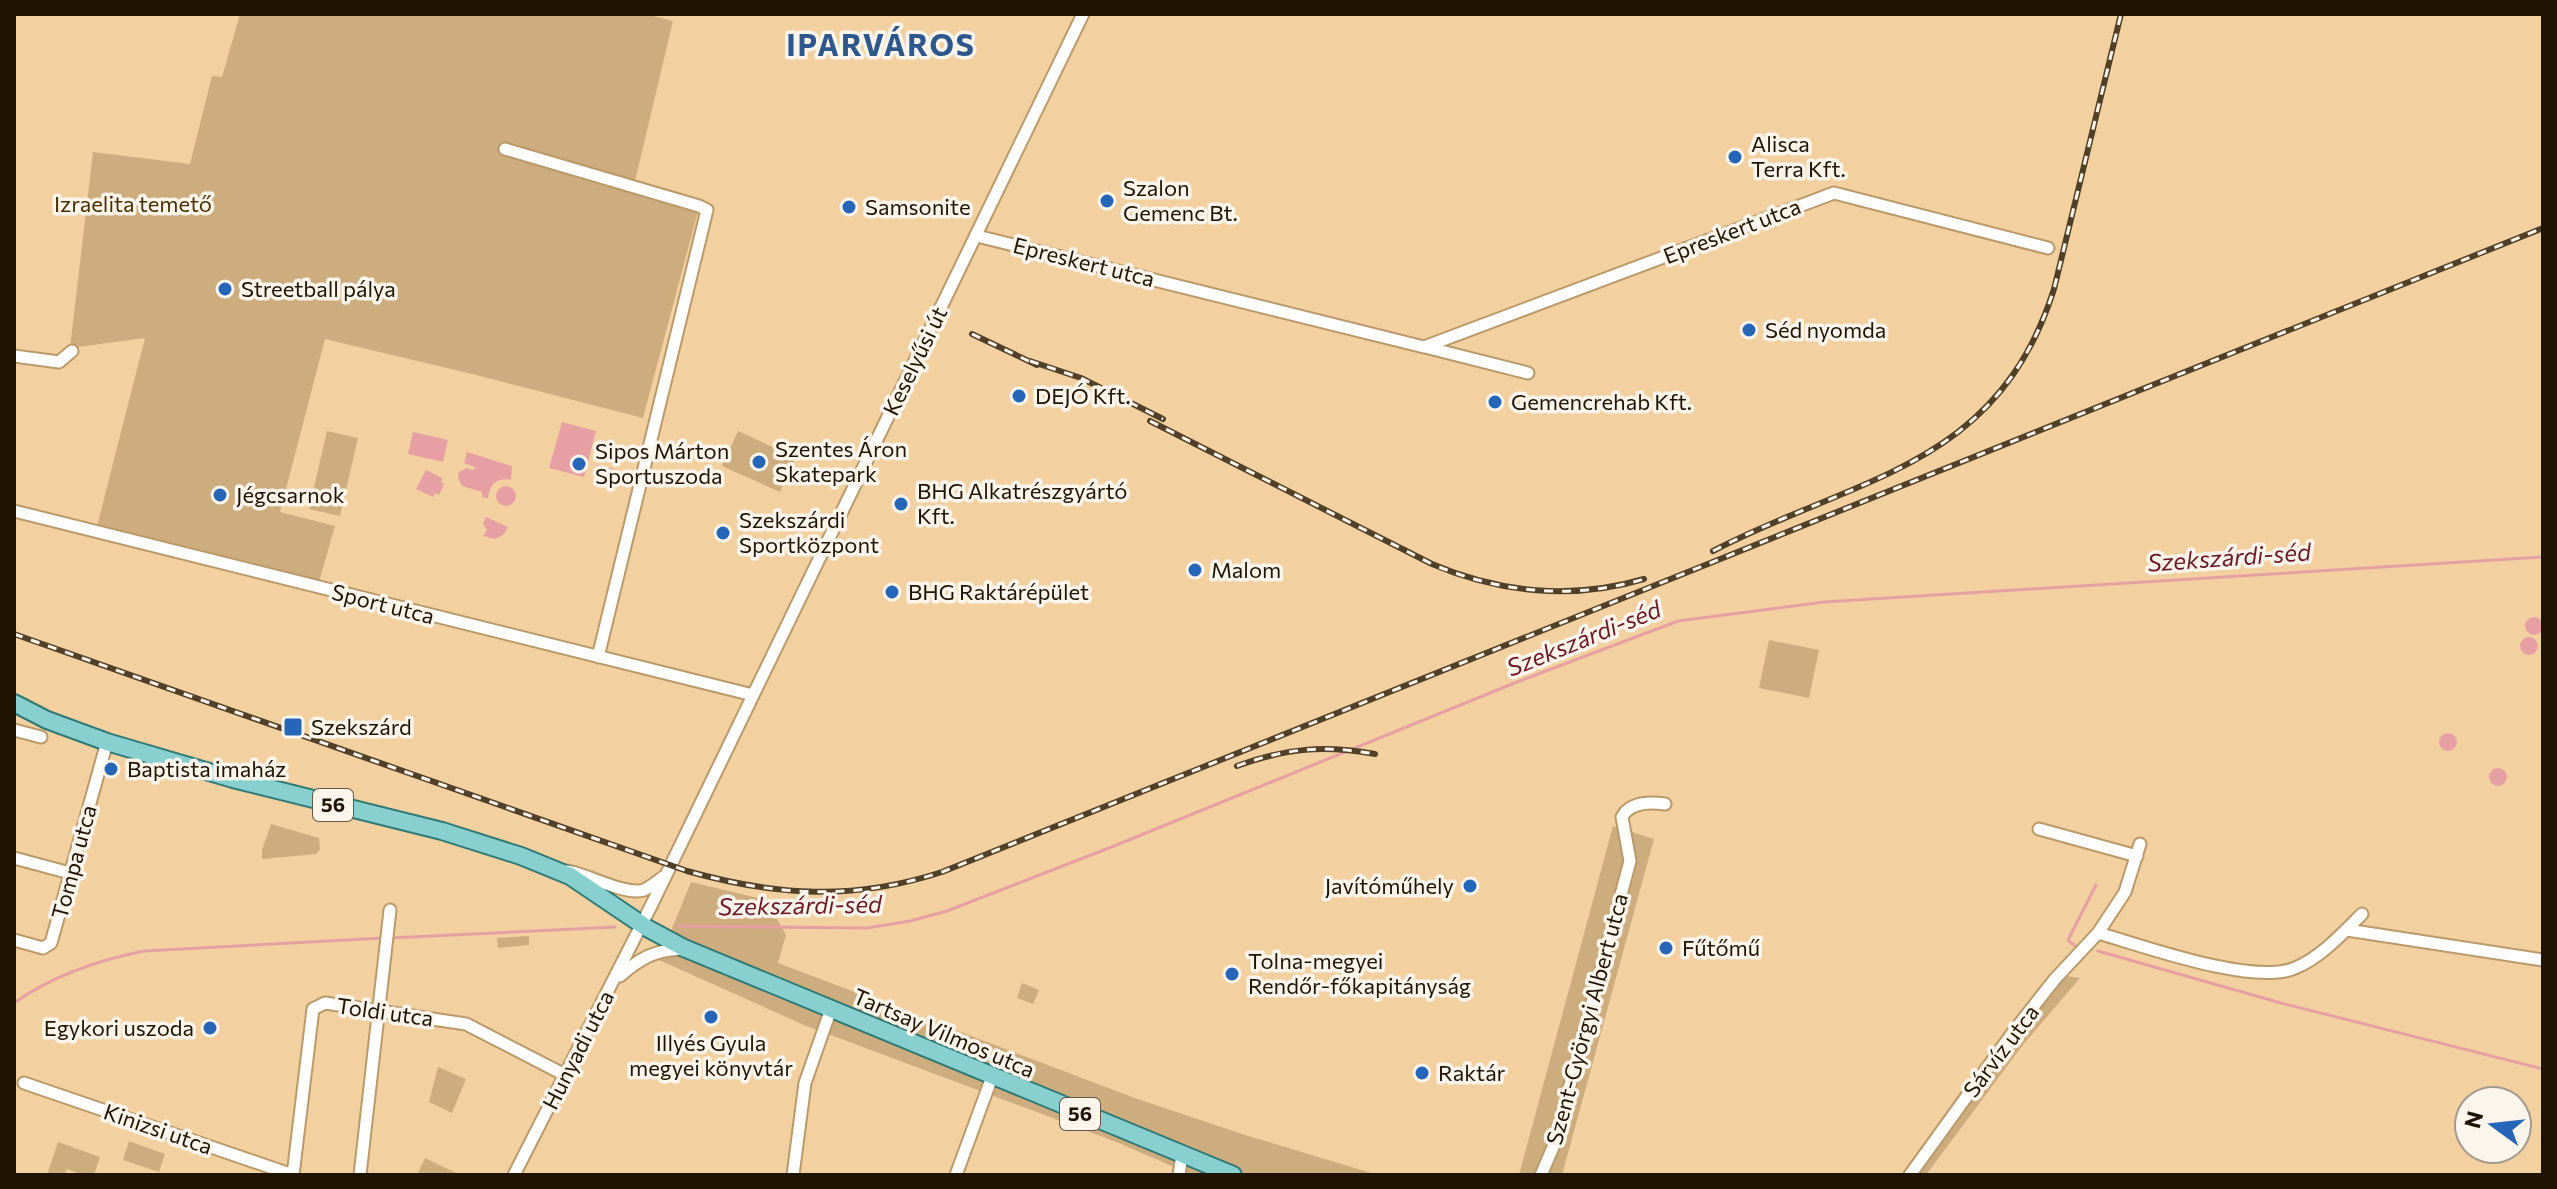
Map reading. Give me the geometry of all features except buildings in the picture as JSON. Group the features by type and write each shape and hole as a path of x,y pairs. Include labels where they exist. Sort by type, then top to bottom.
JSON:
{"main road":[{"name":"56","path":"14,703 47,720 107,742 233,779 442,831 555,869 589,887 642,925"},
{"name":"Tartsay Vilmos utca","path":"642,925 684,948 1233,1175"}],"street":[{"name":"Keselyűsi út","path":"642,925 1083,14"},
{"path":"505,149 707,210 598,657"},
{"name":"Epreskert utca","path":"1424,347 1834,193 2048,248"},
{"name":"Epreskert utca","path":"977,236 1528,373"},
{"path":"14,356 59,362 72,351"},
{"name":"Sport utca","path":"14,511 753,695"},
{"path":"14,730 41,737"},
{"name":"Tompa utca","path":"14,940 43,948 51,943 107,742"},
{"name":"Szent-Györgyi Albert utca","path":"1541,1175 1554,1145 1630,861 1622,824 1623,813 1636,805 1665,804"},
{"name":"Sárvíz utca","path":"1910,1175 2014,1031 2055,979 2098,933 2125,892 2138,850 2039,829"},
{"path":"14,858 70,873"},
{"path":"555,869 583,873 630,891 644,890 666,874"},
{"path":"360,1175 390,910"},
{"path":"2098,933 2228,969 2269,974 2293,970 2305,963 2362,914"},
{"name":"Hunyadi utca","path":"514,1175 642,925"},
{"path":"2347,930 2543,960"},
{"path":"613,982 646,955 658,950 684,948"},
{"name":"Toldi utca","path":"293,1175 313,1009 325,1003 466,1024 565,1075"},
{"path":"793,1175 805,1083 831,1009"},
{"path":"956,1175 992,1077"},
{"name":"Kinizsi utca","path":"24,1083 293,1175"},
{"path":"1179,1175 1182,1154"}],"green space":[{"name":"Izraelita temető","path":"240,14 646,14 673,21 635,181 701,200 643,418 325,339 280,512 335,526 319,582 97,526 145,338 70,348 93,152 190,164 212,76 222,77"},
{"path":"327,431 358,438 340,516 309,509"},
{"name":"Szentes Áron Skatepark","path":"738,431 796,458 780,492 722,466"},
{"path":"1769,640 1819,650 1809,698 1759,688"},
{"path":"271,824 319,838 320,849 316,854 262,859"},
{"path":"1613,826 1654,839 1562,1175 1519,1175"},
{"path":"691,882 766,900 786,935 778,963 1135,1098 1378,1175 1193,1175 1114,1141 804,1025 659,960"},
{"path":"529,936 529,945 498,948 497,938"},
{"path":"2052,974 2080,978 2022,1046 1926,1175 1901,1175 1980,1065"},
{"path":"1022,983 1039,990 1033,1004 1017,998"},
{"path":"438,1067 466,1079 452,1113 429,1102"},
{"path":"129,1141 165,1154 159,1172 123,1160"},
{"path":"58,1142 100,1157 94,1175 67,1169 64,1175 47,1175"},
{"path":"425,1158 460,1175 417,1175"}],"shaded area":[{"path":"562,422 596,431 584,477 549,468"},
{"path":"413,432 448,440 443,462 408,454"},
{"path":"467,452 512,466 511,480 495,483 488,498 482,497 482,492 462,486 459,472 467,468 474,470 475,467 464,463"},
{"path":"597,465 619,470 617,481 594,476"},
{"path":"426,470 442,478 444,484 439,495 435,493 433,497 416,489"},
{"path":"506,486 513,489 516,496 513,503 506,506 499,503 496,496 499,489"},
{"path":"486,517 508,527 503,535 495,539 483,536 487,530 483,523"},
{"path":"2534,617 2543,626 2534,635 2525,626"},
{"path":"2529,637 2538,646 2529,655 2520,646"},
{"path":"2448,733 2457,742 2448,751 2439,742"},
{"path":"2498,768 2507,777 2498,786 2489,777"}],"waterway":[{"name":"Szekszárdi-séd","path":"679,926 867,928 947,911 1517,682 1678,621 1824,602 2543,557"},
{"path":"2075,946 2068,940 2096,885"},
{"name":"Szekszárdi-séd","path":"390,938 615,927"},
{"name":"Szekszárdi-séd","path":"14,1003 76,970 144,951 383,938"},
{"path":"2098,951 2281,1003 2543,1069"}],"railway":[{"path":"1713,551 1869,483 1916,459 1959,431 1997,395 2029,349 2054,289 2121,14"},
{"path":"14,634 687,871 783,890 814,892 877,888 942,872 2543,228"},
{"path":"972,334 1037,365"},
{"path":"1030,361 1081,378 1163,419"},
{"path":"1150,421 1432,564 1458,574 1510,587 1564,591 1617,586 1644,579"},
{"path":"1237,766 1272,755 1305,750 1375,754"}],"place":[{"name":"Alisca Terra Kft.","path":"1735,157"},
{"name":"Szalon Gemenc Bt.","path":"1107,201"},
{"name":"Samsonite","path":"849,207"},
{"name":"Streetball pálya","path":"225,289"},
{"name":"Séd nyomda","path":"1749,330"},
{"name":"DEJÓ Kft.","path":"1019,396"},
{"name":"Gemencrehab Kft.","path":"1495,402"},
{"name":"Szentes Áron Skatepark","path":"759,462"},
{"name":"Sipos Márton Sportuszoda","path":"579,464"},
{"name":"Jégcsarnok","path":"220,495"},
{"name":"BHG Alkatrészgyártó Kft.","path":"901,504"},
{"name":"Szekszárdi Sportközpont","path":"723,533"},
{"name":"Malom","path":"1195,570"},
{"name":"BHG Raktárépület","path":"892,592"},
{"name":"Szekszárd","path":"293,727"},
{"name":"Baptista imaház","path":"111,769"},
{"name":"Javítóműhely","path":"1470,886"},
{"name":"Fűtőmű","path":"1666,948"},
{"name":"Tolna-megyei Rendőr-főkapitányság","path":"1232,974"},
{"name":"Illyés Gyula megyei könyvtár","path":"711,1017"},
{"name":"Egykori uszoda","path":"210,1028"},
{"name":"Raktár","path":"1422,1073"}],"district":[{"name":"IPARVÁROS","path":"881,46"}]}
